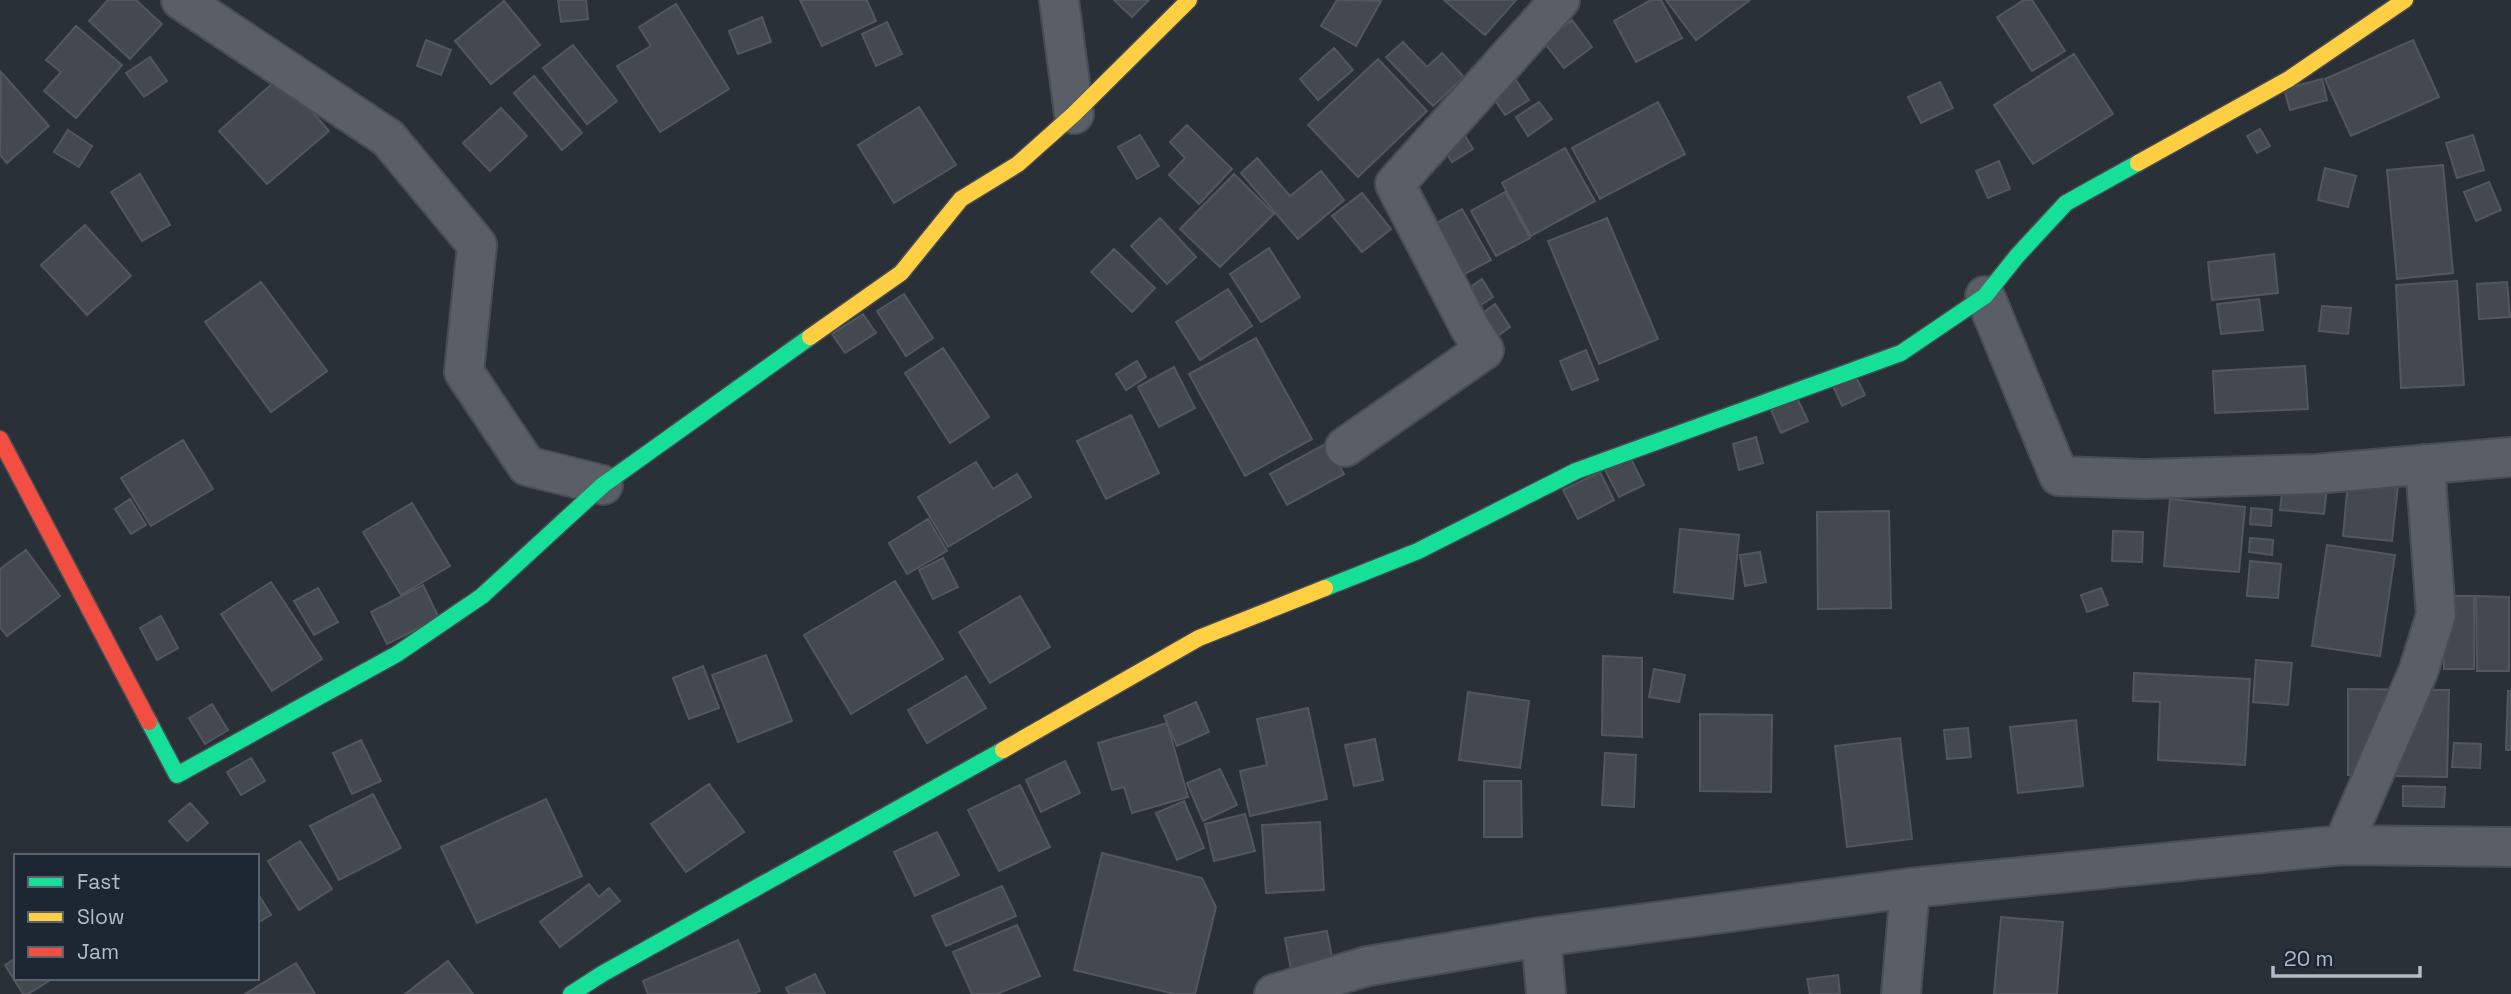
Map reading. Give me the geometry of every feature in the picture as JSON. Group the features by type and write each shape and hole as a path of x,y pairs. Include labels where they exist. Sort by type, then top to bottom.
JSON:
{"street":[{"path":"181,0 388,138 477,245 464,372 527,466 603,485"},
{"path":"1059,0 1074,114"},
{"path":"0,439 177,775 397,654 482,596 603,485 901,273 961,199 1018,164 1074,114 1189,0"},
{"path":"1345,447 1484,350 1395,184 1560,0"},
{"path":"571,994 602,974 1087,704 1199,638 1418,551 1576,471 1901,353 1985,296 2017,256 2066,203 2289,79 2405,0"},
{"path":"1985,296 2059,476 2145,479 2316,474 2511,457"},
{"path":"2343,845 2418,672 2437,615 2426,464"},
{"path":"1274,994 1368,966 1541,937 1910,888 2343,845 2511,847"},
{"path":"1901,994 1910,888"},
{"path":"1541,937 1546,994"}],"building":[{"path":"108,0 136,0 162,24 130,59 89,21"},
{"path":"558,0 586,0 588,19 561,22"},
{"path":"800,0 867,0 876,21 822,46"},
{"path":"1114,0 1149,0 1132,17"},
{"path":"1337,0 1381,1 1356,46 1321,26"},
{"path":"1444,0 1516,0 1485,35"},
{"path":"1651,0 1661,0 1682,38 1636,62 1614,21"},
{"path":"1666,0 1750,0 1696,40"},
{"path":"2024,0 2032,0 2065,51 2032,71 1997,17"},
{"path":"504,1 540,45 491,84 455,41"},
{"path":"676,4 729,89 660,132 617,66 651,46 639,27"},
{"path":"762,17 771,42 738,54 729,31"},
{"path":"1572,20 1592,47 1564,68 1543,41"},
{"path":"887,22 902,54 876,66 862,34"},
{"path":"76,26 122,65 76,118 44,91 61,72 46,60"},
{"path":"426,40 451,50 441,75 417,66"},
{"path":"2413,40 2439,97 2351,136 2325,79"},
{"path":"1403,42 1427,67 1442,53 1464,77 1433,106 1386,57"},
{"path":"573,45 617,101 587,124 543,68"},
{"path":"1334,48 1353,70 1318,100 1300,79"},
{"path":"2074,54 2113,114 2033,164 1994,105"},
{"path":"150,57 167,81 144,97 126,73"},
{"path":"1378,59 1427,111 1358,177 1308,125"},
{"path":"1,72 49,126 7,163 0,155"},
{"path":"281,76 329,131 267,184 219,131"},
{"path":"534,76 582,133 562,150 514,93"},
{"path":"1514,77 1529,100 1505,115 1490,93"},
{"path":"2322,79 2327,100 2290,110 2284,89"},
{"path":"1940,82 1953,108 1921,123 1908,97"},
{"path":"1539,102 1552,119 1528,136 1516,117"},
{"path":"1658,102 1685,154 1600,199 1572,148"},
{"path":"919,107 956,165 894,203 858,145"},
{"path":"501,108 527,136 490,171 463,143"},
{"path":"1187,125 1232,169 1199,204 1169,175 1185,158 1170,142"},
{"path":"2260,129 2270,146 2257,153 2247,136"},
{"path":"68,130 92,146 79,167 54,152"},
{"path":"1462,131 1473,149 1452,162 1441,144"},
{"path":"1140,135 1159,166 1137,179 1118,147"},
{"path":"2473,135 2484,170 2457,178 2446,143"},
{"path":"1565,148 1595,201 1531,236 1502,183"},
{"path":"1257,158 1290,196 1321,171 1344,200 1298,239 1241,173"},
{"path":"1999,161 2010,189 1988,198 1976,171"},
{"path":"2443,165 2453,273 2397,279 2387,170"},
{"path":"2325,168 2356,176 2348,207 2318,200"},
{"path":"140,174 170,225 142,241 111,192"},
{"path":"1234,174 1274,214 1220,267 1180,229"},
{"path":"2489,182 2501,210 2476,221 2464,192"},
{"path":"1505,192 1530,238 1496,256 1471,211"},
{"path":"1362,193 1391,229 1362,252 1332,216"},
{"path":"1462,209 1491,260 1461,276 1433,225"},
{"path":"1160,218 1196,257 1167,284 1131,246"},
{"path":"1607,218 1658,339 1599,364 1548,241"},
{"path":"85,225 131,276 87,315 41,265"},
{"path":"1269,248 1300,297 1261,322 1230,274"},
{"path":"1114,249 1155,288 1132,312 1091,272"},
{"path":"2274,254 2278,293 2212,300 2208,262"},
{"path":"1482,279 1493,297 1473,310 1462,293"},
{"path":"2457,281 2464,385 2401,388 2396,285"},
{"path":"261,282 327,371 271,412 205,322"},
{"path":"2507,282 2510,317 2479,319 2477,284"},
{"path":"1228,289 1252,326 1200,360 1176,322"},
{"path":"904,294 933,338 906,356 877,311"},
{"path":"2259,299 2263,330 2221,334 2217,304"},
{"path":"1495,304 1510,327 1492,340 1476,318"},
{"path":"2322,306 2351,308 2348,334 2319,331"},
{"path":"863,314 876,333 845,353 832,334"},
{"path":"1256,338 1312,439 1245,476 1189,374"},
{"path":"943,348 989,417 950,443 905,373"},
{"path":"1586,350 1598,380 1572,390 1560,361"},
{"path":"1137,361 1146,377 1126,390 1116,374"},
{"path":"2305,366 2308,409 2215,413 2213,371"},
{"path":"1174,367 1195,408 1159,427 1138,387"},
{"path":"1854,373 1865,395 1842,406 1832,384"},
{"path":"1797,398 1808,421 1781,433 1771,410"},
{"path":"1131,415 1159,473 1106,499 1077,441"},
{"path":"1756,437 1763,463 1739,470 1733,444"},
{"path":"183,440 213,489 151,526 121,478"},
{"path":"1327,443 1344,474 1287,505 1270,474"},
{"path":"1630,457 1644,485 1619,497 1605,470"},
{"path":"976,462 993,489 1017,474 1031,497 948,547 918,497"},
{"path":"1600,472 1614,500 1578,519 1563,490"},
{"path":"2348,481 2398,486 2392,541 2343,536"},
{"path":"2283,483 2327,487 2324,514 2280,510"},
{"path":"130,499 146,525 131,534 115,509"},
{"path":"2170,499 2245,507 2239,572 2164,566"},
{"path":"412,503 450,566 401,595 363,532"},
{"path":"2251,508 2272,510 2271,526 2250,524"},
{"path":"1889,511 1891,608 1818,609 1817,512"},
{"path":"928,519 947,551 907,574 889,543"},
{"path":"1680,529 1739,535 1733,599 1674,592"},
{"path":"2113,531 2143,532 2142,562 2112,561"},
{"path":"2250,538 2273,540 2272,555 2249,552"},
{"path":"2327,545 2395,555 2380,656 2312,646"},
{"path":"26,550 60,596 7,636 0,627 0,569"},
{"path":"1760,552 1766,582 1745,586 1740,555"},
{"path":"943,558 958,587 933,599 919,570"},
{"path":"2250,561 2281,564 2278,598 2247,596"},
{"path":"895,581 943,659 851,714 804,635"},
{"path":"271,582 322,659 272,691 221,614"},
{"path":"423,585 439,618 387,644 371,612"},
{"path":"318,588 338,622 314,635 294,601"},
{"path":"2101,588 2108,605 2087,612 2081,595"},
{"path":"1020,596 1050,647 990,683 959,632"},
{"path":"2444,596 2474,596 2474,669 2444,669"},
{"path":"2476,596 2509,597 2509,671 2477,671"},
{"path":"161,616 178,648 157,660 140,628"},
{"path":"766,655 792,721 738,742 712,675"},
{"path":"1603,656 1642,658 1642,737 1602,735"},
{"path":"2256,660 2292,663 2288,705 2253,702"},
{"path":"703,666 719,708 689,719 673,678"},
{"path":"1654,669 1685,675 1679,702 1649,697"},
{"path":"2134,673 2250,679 2245,765 2158,760 2160,702 2133,701"},
{"path":"966,676 986,708 927,743 908,710"},
{"path":"2348,689 2449,690 2447,777 2348,775"},
{"path":"2508,691 2511,691 2511,750 2506,750"},
{"path":"1468,692 1529,701 1520,768 1459,760"},
{"path":"1196,702 1209,732 1177,746 1164,716"},
{"path":"212,704 228,730 205,744 189,718"},
{"path":"1308,708 1327,799 1250,816 1240,771 1267,765 1257,719"},
{"path":"1700,714 1772,715 1771,792 1700,791"},
{"path":"2076,720 2083,786 2018,793 2010,727"},
{"path":"1167,723 1188,797 1132,813 1124,787 1112,790 1098,743"},
{"path":"1968,728 1971,757 1947,759 1944,730"},
{"path":"1900,738 1912,839 1847,847 1835,746"},
{"path":"1375,739 1383,780 1354,786 1345,745"},
{"path":"361,740 381,781 352,794 333,753"},
{"path":"2454,743 2481,744 2480,768 2452,767"},
{"path":"1605,753 1636,755 1634,807 1602,805"},
{"path":"251,758 265,781 241,795 227,772"},
{"path":"1065,761 1080,793 1041,812 1026,780"},
{"path":"1220,769 1237,805 1203,821 1187,783"},
{"path":"1484,781 1521,781 1522,837 1484,837"},
{"path":"709,784 744,832 686,872 651,824"},
{"path":"1020,785 1050,847 999,871 968,810"},
{"path":"2403,786 2445,787 2444,807 2403,806"},
{"path":"373,794 401,848 339,880 310,826"},
{"path":"546,799 582,876 477,923 441,847"},
{"path":"1184,801 1204,848 1177,860 1156,813"},
{"path":"190,803 208,823 187,841 169,821"},
{"path":"1245,814 1255,851 1214,861 1205,824"},
{"path":"1320,822 1324,890 1266,893 1262,825"},
{"path":"937,832 959,875 915,896 894,852"},
{"path":"300,841 332,889 299,910 268,861"},
{"path":"1102,853 1202,878 1216,907 1195,994 1175,994 1074,970"},
{"path":"589,884 599,897 609,888 620,901 560,947 540,922"},
{"path":"1002,886 1016,916 946,946 932,916"},
{"path":"259,895 271,915 259,922"},
{"path":"2001,917 2063,922 2057,994 1994,994"},
{"path":"1017,925 1040,976 997,994 972,994 953,952"},
{"path":"1327,931 1334,968 1292,975 1285,938"},
{"path":"738,940 760,991 753,994 648,994 643,981"},
{"path":"14,959 14,980 5,965"},
{"path":"448,961 473,994 405,994"},
{"path":"296,963 315,994 245,994"},
{"path":"815,974 825,994 789,994 786,988"},
{"path":"1838,975 1840,994 1810,994 1807,979"},
{"path":"14,980 49,981 28,994 23,994"}],"traffic: fast":[{"path":"1325,588 1418,551 1576,471 1901,353 1985,296 2017,256 2066,203 2138,163"},
{"path":"149,722 177,775 397,654 482,596 603,485 810,337"},
{"path":"571,994 602,974 1003,750"}],"traffic: slow":[{"path":"810,337 901,273 961,199 1018,164 1074,114 1189,0"},
{"path":"2138,163 2289,79 2405,0"},
{"path":"1003,750 1199,638 1325,588"}],"traffic: jam":[{"path":"0,439 149,722"}]}
